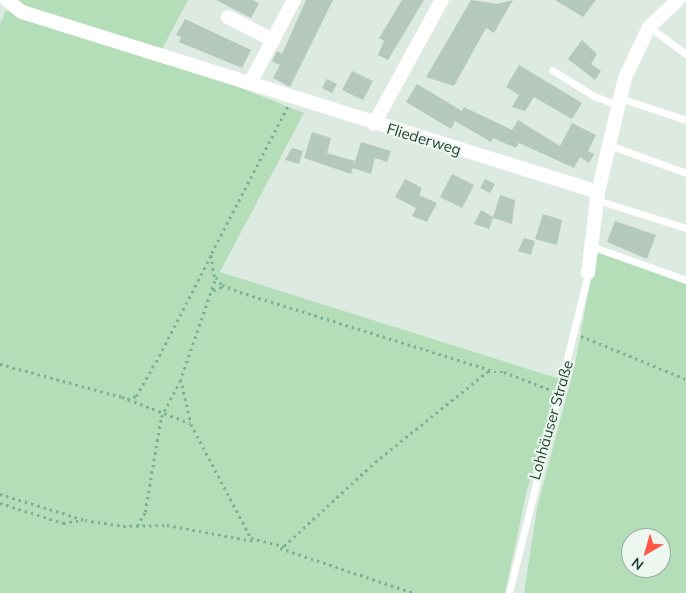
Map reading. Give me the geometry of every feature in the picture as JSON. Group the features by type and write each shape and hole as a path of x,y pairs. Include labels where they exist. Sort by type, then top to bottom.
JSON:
{"street":[{"name":"Fliederweg","path":"8,0 22,12 292,96 598,196"},
{"path":"250,83 294,0"},
{"path":"374,124 442,0"},
{"name":"Lohhäuser Straße","path":"588,273 598,196 630,61 650,26 678,0"},
{"path":"228,17 273,40"}],"lane":[{"path":"650,26 686,54"},
{"path":"552,70 594,96 686,120"},
{"path":"609,145 686,173"},
{"path":"598,196 686,228"},
{"path":"591,246 686,280"},
{"name":"Lohhäuser Straße","path":"509,593 575,334 588,273"}],"path":[{"path":"127,399 138,393 211,256 292,96"},
{"path":"135,527 145,512 164,411 171,402 181,379 212,292 215,275 211,256"},
{"path":"215,275 225,287 560,390"},
{"path":"212,292 225,287"},
{"path":"575,334 686,379"},
{"path":"0,364 127,399 171,413 191,424"},
{"path":"279,548 442,406 483,374 496,370"},
{"path":"181,379 191,424 254,541"},
{"path":"158,410 171,402"},
{"path":"171,402 171,413"},
{"path":"0,494 85,520 135,527 167,525 254,541 414,593"},
{"path":"0,503 63,523 85,520"}],"green space":[{"path":"16,0 188,0 162,49 25,9"},
{"path":"6,10 203,73 304,113 220,272 560,379 527,490 505,593 0,593 0,24"},
{"path":"596,251 686,284 686,593 524,593 537,508 575,364"}],"building":[{"path":"216,0 253,0 259,3 251,18"},
{"path":"306,0 333,0 290,87 273,78 280,65 272,61 277,51 282,54"},
{"path":"402,0 424,0 388,60 378,55 384,41 379,38"},
{"path":"471,0 498,4 513,0 494,33 486,28 454,86 426,77"},
{"path":"555,0 596,0 583,17"},
{"path":"185,19 251,50 242,68 179,42 181,37 176,35"},
{"path":"582,40 597,54 591,64 601,71 595,80 568,59"},
{"path":"519,65 582,103 572,119 534,97 525,111 512,107 519,95 506,87"},
{"path":"352,71 373,81 363,100 342,90"},
{"path":"327,79 337,84 332,93 322,88"},
{"path":"417,84 462,111 464,107 512,130 518,120 560,146 572,123 596,135 588,151 594,154 589,163 580,157 574,168 519,143 516,148 493,138 491,142 455,121 451,129 406,102"},
{"path":"312,132 331,138 327,153 355,161 351,174 304,158"},
{"path":"361,142 391,151 387,162 375,158 371,174 353,168"},
{"path":"292,148 303,151 299,164 285,160"},
{"path":"452,174 474,185 462,208 440,197"},
{"path":"405,179 422,188 419,195 437,203 427,222 412,216 416,208 395,197"},
{"path":"485,179 495,184 490,193 480,188"},
{"path":"500,195 515,200 512,224 493,218 489,229 474,224 481,210 493,217"},
{"path":"543,214 562,220 557,245 535,239"},
{"path":"615,221 656,235 647,259 607,242"},
{"path":"524,238 535,241 531,255 518,251"}]}
